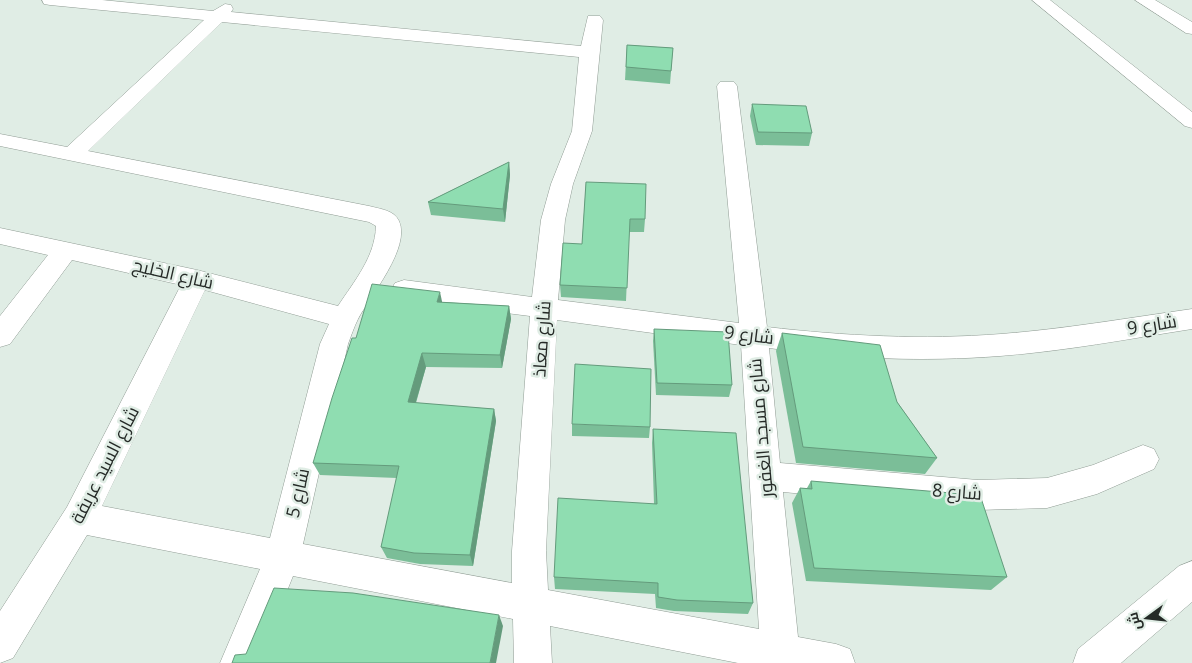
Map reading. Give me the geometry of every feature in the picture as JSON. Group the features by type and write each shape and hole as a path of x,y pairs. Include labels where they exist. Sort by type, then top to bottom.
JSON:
{"street":[{"path":"50,0 589,52"},
{"path":"0,140 72,154 235,0"},
{"path":"1040,0 1192,122"},
{"path":"1142,0 1192,28"},
{"name":"شارع معاذ","path":"533,663 529,551 544,309 553,220 562,184 582,130 589,52 594,20"},
{"name":"شارع مسجد الغفور","path":"727,86 754,336 780,652"},
{"name":"شارع 5","path":"72,154 381,217 388,223 390,235 366,284 345,318 325,375 283,556 239,663"},
{"name":"شارع الخليج","path":"0,236 197,279 345,318"},
{"path":"0,336 66,250"},
{"name":"شارع السيد عريفة","path":"0,645 79,518 197,279"},
{"name":"شارع 9","path":"366,284 754,336 818,344 878,348 939,348 1058,339 1192,319"},
{"name":"شارع 8","path":"765,476 978,495 1047,493 1097,479 1143,459"},
{"path":"79,518 836,663"},
{"path":"1092,663 1192,579"}],"building":[{"path":"627,45 673,48 671,71 626,67"},
{"path":"752,104 806,106 812,133 758,132"},
{"path":"509,162 503,209 428,202"},
{"path":"586,182 646,184 645,219 630,219 627,288 560,285 563,243 582,244"},
{"path":"372,284 440,292 437,302 509,306 500,355 422,353 408,402 494,409 470,555 414,553 381,547 399,466 313,463 332,398 352,338 356,338"},
{"path":"654,329 728,332 732,385 657,383"},
{"path":"782,333 880,345 897,402 937,458 803,447"},
{"path":"575,364 651,369 650,427 572,424"},
{"path":"653,429 736,433 753,603 677,600 658,597 658,583 554,577 558,498 657,504"},
{"path":"811,481 963,494 965,497 981,498 1007,577 814,568 800,488 812,489"},
{"path":"274,588 353,593 499,615 490,663 232,663 235,655 246,654"}]}
